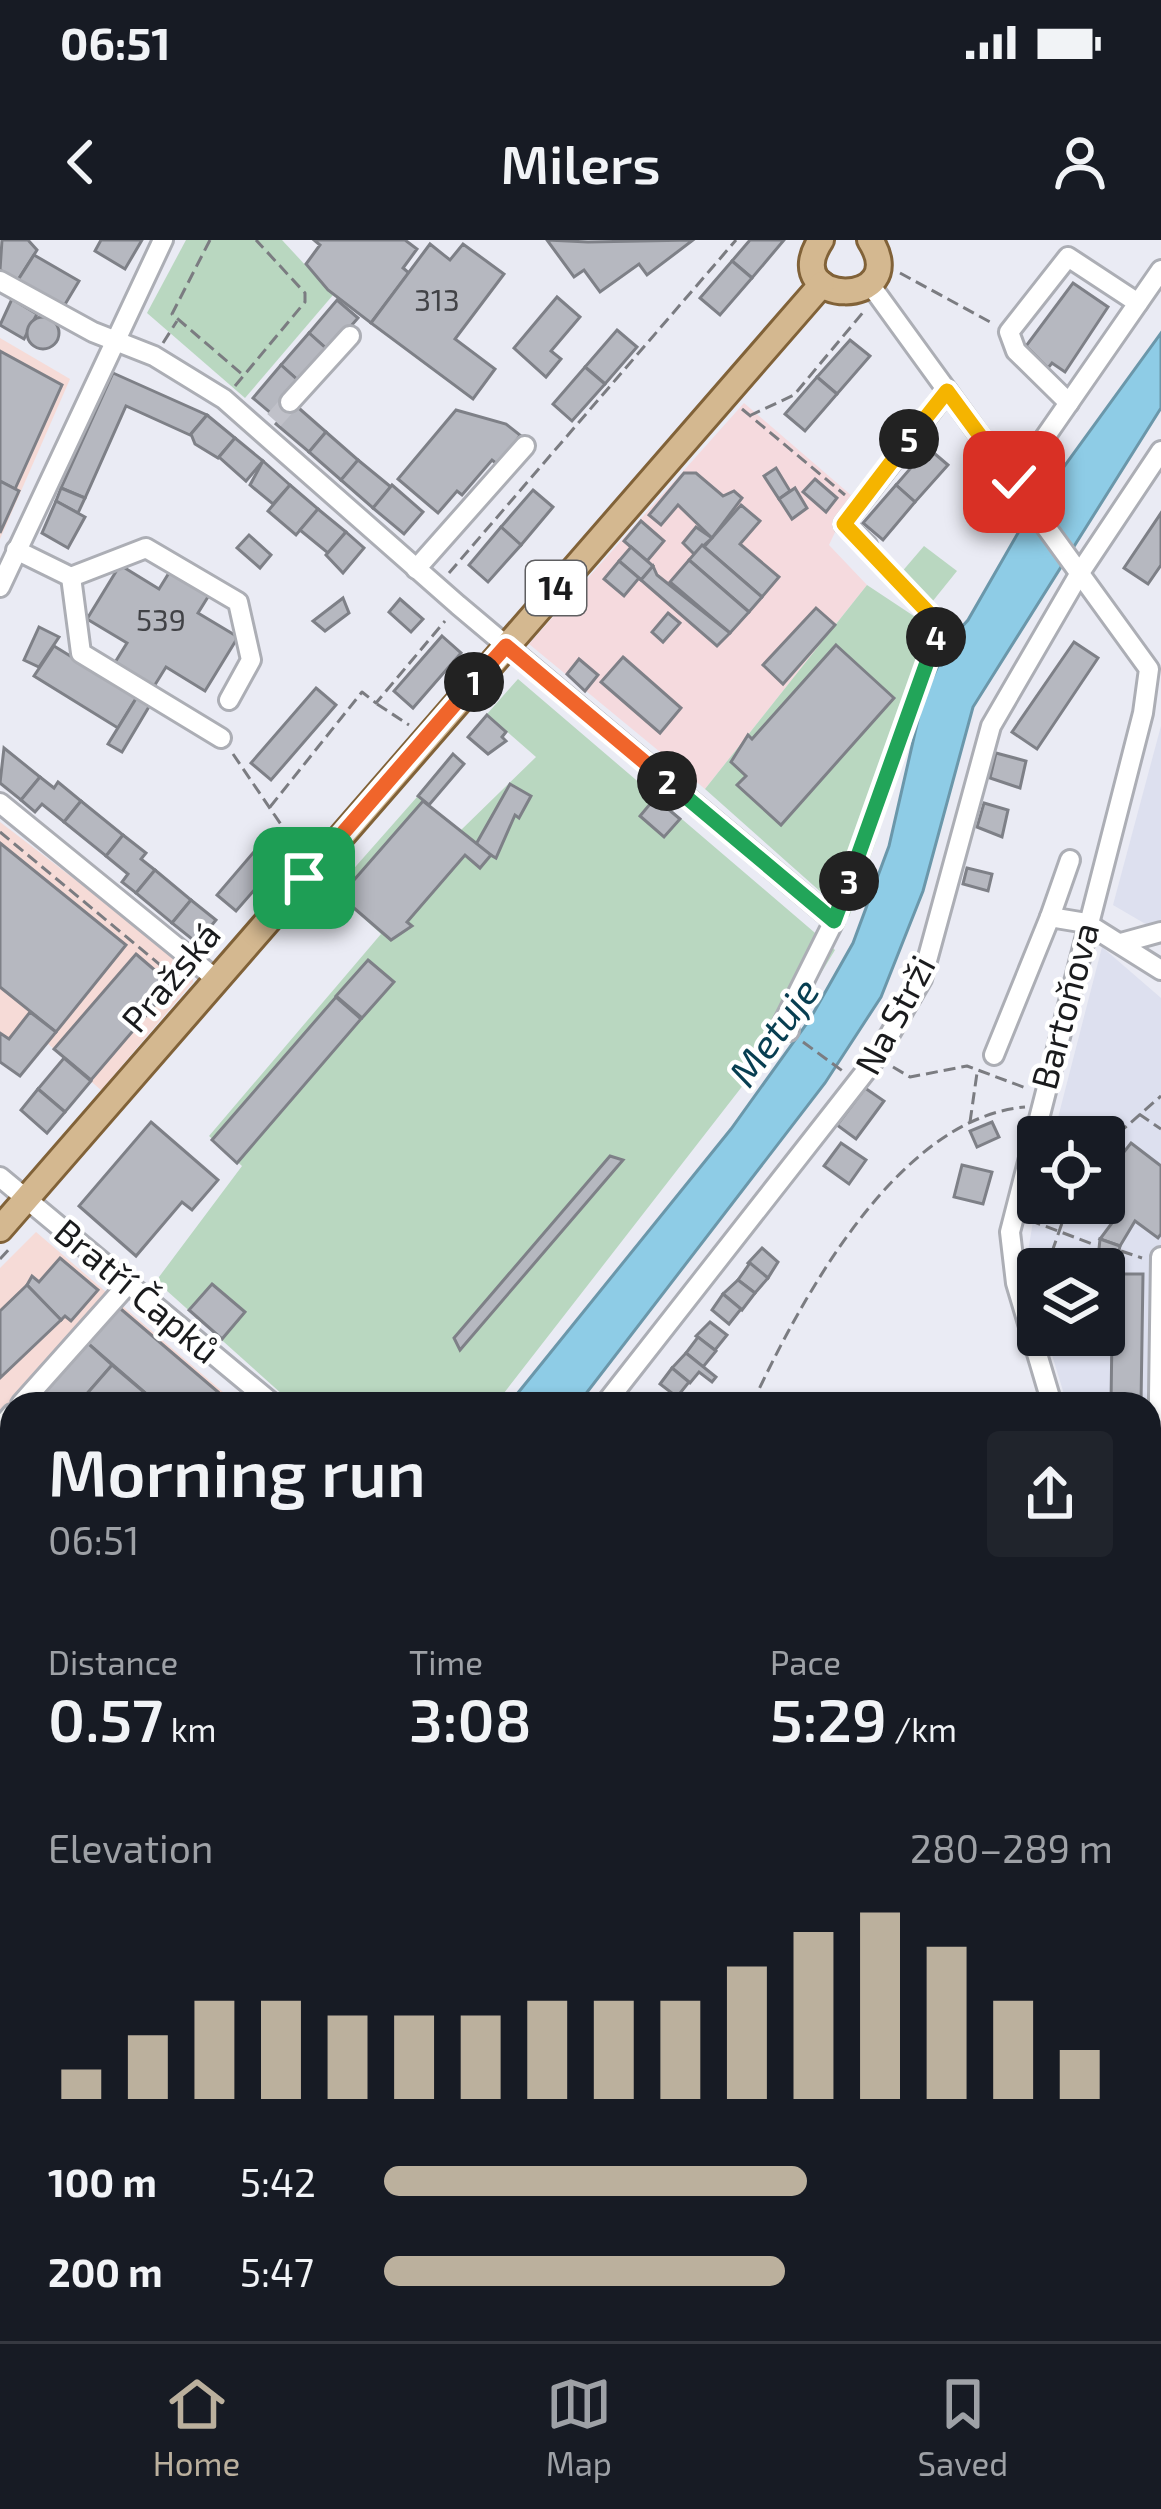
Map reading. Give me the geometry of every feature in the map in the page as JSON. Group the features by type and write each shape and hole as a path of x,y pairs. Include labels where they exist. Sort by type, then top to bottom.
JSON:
{"main road":[{"path":"821,240 813,258 822,284 845,294 869,283 878,266 870,240"},
{"name":"Pražská","path":"0,1229 822,284"}],"street":[{"path":"0,587 113,337 163,240"},
{"path":"1069,403 1016,351 1009,332 1068,256 1138,303"},
{"path":"1020,490 1069,403 1161,270"},
{"path":"0,280 93,332 154,356 270,427 436,587 834,921 782,1025 792,1034"},
{"path":"869,283 1156,680"},
{"path":"290,402 350,336"},
{"path":"867,544 844,524 947,391"},
{"path":"416,569 525,446"},
{"name":"Na Strži","path":"614,1392 876,1058 922,979 991,726 1078,567 1161,451"},
{"path":"16,550 71,578 146,548 238,602 250,661 229,700"},
{"path":"71,578 81,653 221,738"},
{"name":"Bartoňova","path":"1048,1392 1012,1268 1013,1213 1086,923 1156,680"},
{"path":"0,803 216,979"},
{"path":"994,1055 1070,860"},
{"path":"1050,917 1086,923 1161,970"},
{"path":"1121,943 1161,932"},
{"name":"Bratří Čapků","path":"0,1177 258,1392"},
{"path":"1157,1392 1159,1260"},
{"path":"32,1392 128,1284"}],"path":[{"path":"210,240 171,307 178,319 243,376"},
{"path":"224,399 304,302 305,293 256,240"},
{"path":"436,587 736,240"},
{"path":"892,269 1009,332"},
{"path":"749,416 794,395 866,310"},
{"path":"154,356 178,319"},
{"path":"740,408 858,506"},
{"path":"834,921 940,625 867,544"},
{"path":"376,703 458,605"},
{"path":"270,807 362,692 409,726"},
{"path":"221,738 297,848 296,861"},
{"path":"0,832 182,983"},
{"path":"792,1034 840,1069"},
{"path":"970,1122 978,1071 994,1055"},
{"path":"876,1058 910,1077 967,1066 1040,1100"},
{"path":"1125,1125 1161,1096"},
{"path":"758,1392 823,1270 868,1209 927,1152 970,1122 1040,1100"},
{"path":"1137,1113 1161,1129"},
{"path":"1013,1213 1095,1245"},
{"path":"1052,1248 1060,1224"},
{"path":"1125,1252 1159,1260"}],"shaded area":[{"path":"0,338 70,379 0,539"},
{"path":"744,403 852,496 829,545 867,585 705,789 529,644"},
{"path":"1161,726 1161,933 1113,905"},
{"path":"0,822 193,970 193,982 101,1090 47,1043 20,1076 0,1062"},
{"path":"1102,947 1161,998 1161,1392 1063,1392 1052,1356 1125,1356 1125,1248 1029,1248 1033,1224 1125,1224 1125,1116 1058,1116"},
{"path":"36,1232 223,1392 0,1392 0,1268"}],"green space":[{"path":"186,240 282,240 333,295 245,398 147,313"},
{"path":"924,546 957,571 932,602 900,574"},
{"path":"867,585 950,640 923,698 901,720 876,841 849,917 705,789"},
{"path":"518,679 835,950 789,1026 505,1392 280,1392 156,1281 242,1166 209,1136 381,934 334,891 417,797 460,831 536,757 487,714"}],"water":[{"path":"1161,333 1161,408 973,707 923,891 881,997 825,1083 587,1392 519,1392 731,1129 810,1019 853,943 889,846 923,698 950,640 968,620 1026,519"}],"building":[{"path":"2,240 28,240 37,250 18,280 0,270"},
{"path":"101,240 142,240 125,269 95,251"},
{"path":"314,240 405,240 417,249 403,268 409,273 371,323 328,290 306,264 320,245"},
{"path":"547,240 693,240 647,275 639,264 600,292 584,270 574,277"},
{"path":"750,240 784,240 752,278 732,261"},
{"path":"430,244 450,260 463,244 504,274 455,339 495,369 473,399 371,323"},
{"path":"34,255 79,281 64,306 18,280"},
{"path":"732,261 752,278 720,315 700,298"},
{"path":"1073,283 1108,307 1065,372 1052,363 1048,368 1026,346"},
{"path":"557,297 580,317 551,351 561,359 546,377 514,348"},
{"path":"12,299 37,314 24,339 0,325"},
{"path":"337,300 358,318 329,351 309,333"},
{"path":"43,317 54,322 59,333 54,344 43,349 32,344 27,333 32,322"},
{"path":"617,330 637,347 605,384 585,367"},
{"path":"309,333 329,351 301,383 281,365"},
{"path":"850,340 870,356 837,394 817,377"},
{"path":"0,351 62,385 15,489 0,481"},
{"path":"281,365 301,383 273,415 253,398"},
{"path":"585,367 605,384 572,421 553,404"},
{"path":"113,373 207,415 190,435 126,406 85,498 61,488"},
{"path":"817,377 837,394 805,431 785,414"},
{"path":"293,403 326,432 309,452 276,424"},
{"path":"456,410 506,424 520,435 501,467 492,460 462,495 457,491 438,513 398,479"},
{"path":"207,415 235,438 218,458 195,444 191,434"},
{"path":"326,432 358,460 341,480 309,452"},
{"path":"235,438 263,461 246,481 219,457"},
{"path":"928,448 948,465 915,502 896,485"},
{"path":"358,460 391,487 373,508 341,480"},
{"path":"263,461 290,485 273,504 250,485"},
{"path":"776,468 790,491 779,499 764,476"},
{"path":"684,473 696,473 723,496 734,491 742,498 712,538 678,505 661,525 649,515"},
{"path":"815,479 837,498 826,512 803,492"},
{"path":"0,481 19,491 0,533"},
{"path":"290,485 318,509 296,535 268,511"},
{"path":"392,485 423,512 404,534 373,508"},
{"path":"896,485 915,502 883,540 863,523"},
{"path":"61,488 85,498 78,513 56,501"},
{"path":"795,488 807,508 792,519 779,499"},
{"path":"533,490 553,507 521,545 501,527"},
{"path":"56,501 85,517 68,548 42,533"},
{"path":"741,505 760,521 740,544 779,577 762,597 704,547"},
{"path":"318,509 346,532 328,553 300,530"},
{"path":"1161,513 1161,565 1148,584 1124,568"},
{"path":"641,521 664,541 647,561 624,541"},
{"path":"501,527 521,545 488,582 469,565"},
{"path":"696,527 712,538 694,554 683,543"},
{"path":"346,532 364,548 343,573 326,555"},
{"path":"249,535 271,555 260,568 237,548"},
{"path":"702,545 762,597 749,612 689,560"},
{"path":"631,547 653,566 641,580 619,561"},
{"path":"689,560 749,612 730,633 670,582"},
{"path":"619,561 639,578 624,596 604,579"},
{"path":"120,565 159,589 172,568 211,592 198,613 238,637 205,691 166,667 153,688 114,664 127,643 87,619"},
{"path":"653,566 657,575 730,633 717,646 641,580"},
{"path":"343,598 349,613 325,631 313,621"},
{"path":"400,599 423,619 411,632 389,612"},
{"path":"816,608 835,625 783,684 763,665"},
{"path":"668,613 680,623 663,642 652,632"},
{"path":"39,627 59,637 39,667 24,660"},
{"path":"442,636 461,653 413,708 394,691"},
{"path":"1074,642 1098,658 1037,749 1012,732"},
{"path":"836,645 894,698 781,825 737,785 746,776 731,762 748,735 752,739"},
{"path":"54,646 137,697 118,728 34,676"},
{"path":"623,657 681,708 660,733 601,682"},
{"path":"579,659 598,675 585,691 567,674"},
{"path":"316,688 336,705 271,780 251,763"},
{"path":"137,697 150,705 122,752 108,744"},
{"path":"487,715 506,732 502,737 506,741 488,754 468,737"},
{"path":"4,748 40,777 21,800 0,783"},
{"path":"996,753 1026,761 1020,788 990,778"},
{"path":"453,754 464,764 429,805 418,796"},
{"path":"40,777 54,788 58,782 81,801 64,822 42,804 35,812 21,800"},
{"path":"510,784 531,796 519,818 515,815 496,858 475,846"},
{"path":"655,798 680,819 664,837 640,816"},
{"path":"81,801 123,835 106,856 64,822"},
{"path":"423,801 491,855 480,868 465,855 407,922 412,926 391,940 340,896"},
{"path":"984,803 1008,810 1002,837 977,827"},
{"path":"123,835 146,853 141,859 155,870 136,893 122,882 128,874 106,856"},
{"path":"265,839 284,856 236,911 217,895"},
{"path":"0,843 126,945 56,1032 0,987"},
{"path":"967,868 992,874 988,891 963,884"},
{"path":"155,870 191,900 172,923 136,893"},
{"path":"191,900 216,920 197,943 172,923"},
{"path":"136,954 172,985 91,1080 54,1049"},
{"path":"368,960 394,982 362,1018 336,996"},
{"path":"336,997 361,1019 237,1163 212,1140"},
{"path":"30,1012 56,1032 20,1076 0,1062 0,1033 9,1039"},
{"path":"64,1058 91,1081 65,1112 38,1089"},
{"path":"865,1088 884,1101 856,1139 837,1125"},
{"path":"38,1089 65,1112 47,1133 21,1110"},
{"path":"151,1122 218,1180 192,1210 182,1202 136,1256 79,1206"},
{"path":"992,1122 999,1137 977,1147 970,1131"},
{"path":"841,1143 866,1160 849,1184 824,1166"},
{"path":"1131,1143 1161,1166 1161,1234 1158,1238 1135,1221 1120,1246 1100,1239 1111,1224 1125,1224 1125,1151"},
{"path":"610,1156 623,1160 460,1350 454,1338"},
{"path":"962,1165 992,1172 983,1204 954,1197"},
{"path":"1100,1239 1120,1246 1099,1248"},
{"path":"762,1248 778,1262 768,1278 748,1263"},
{"path":"60,1258 98,1290 71,1321 65,1316 61,1320 27,1285 32,1276 39,1282"},
{"path":"750,1263 768,1278 755,1293 738,1280"},
{"path":"1125,1274 1143,1274 1141,1392 1111,1392 1112,1356 1125,1356"},
{"path":"738,1280 755,1293 742,1310 723,1294"},
{"path":"212,1284 245,1312 222,1339 189,1310"},
{"path":"27,1285 61,1320 0,1378 0,1311"},
{"path":"723,1294 741,1309 729,1324 712,1310"},
{"path":"115,1304 218,1392 144,1392 84,1340"},
{"path":"710,1322 727,1335 715,1350 696,1336"},
{"path":"698,1337 716,1351 703,1367 686,1353"},
{"path":"84,1340 112,1365 88,1392 40,1392"},
{"path":"686,1353 716,1377 712,1382 699,1372 690,1383 672,1368"},
{"path":"112,1365 144,1392 88,1392"},
{"path":"672,1368 689,1382 681,1392 670,1392 660,1384"}],"tunnel":[{"path":"274,420 290,402"}],"route":[{"path":"304,878 506,646 834,921 940,625 844,524 947,391 1014,482"}],"water label":[{"name":"Metuje","path":"774,1032"}]}
